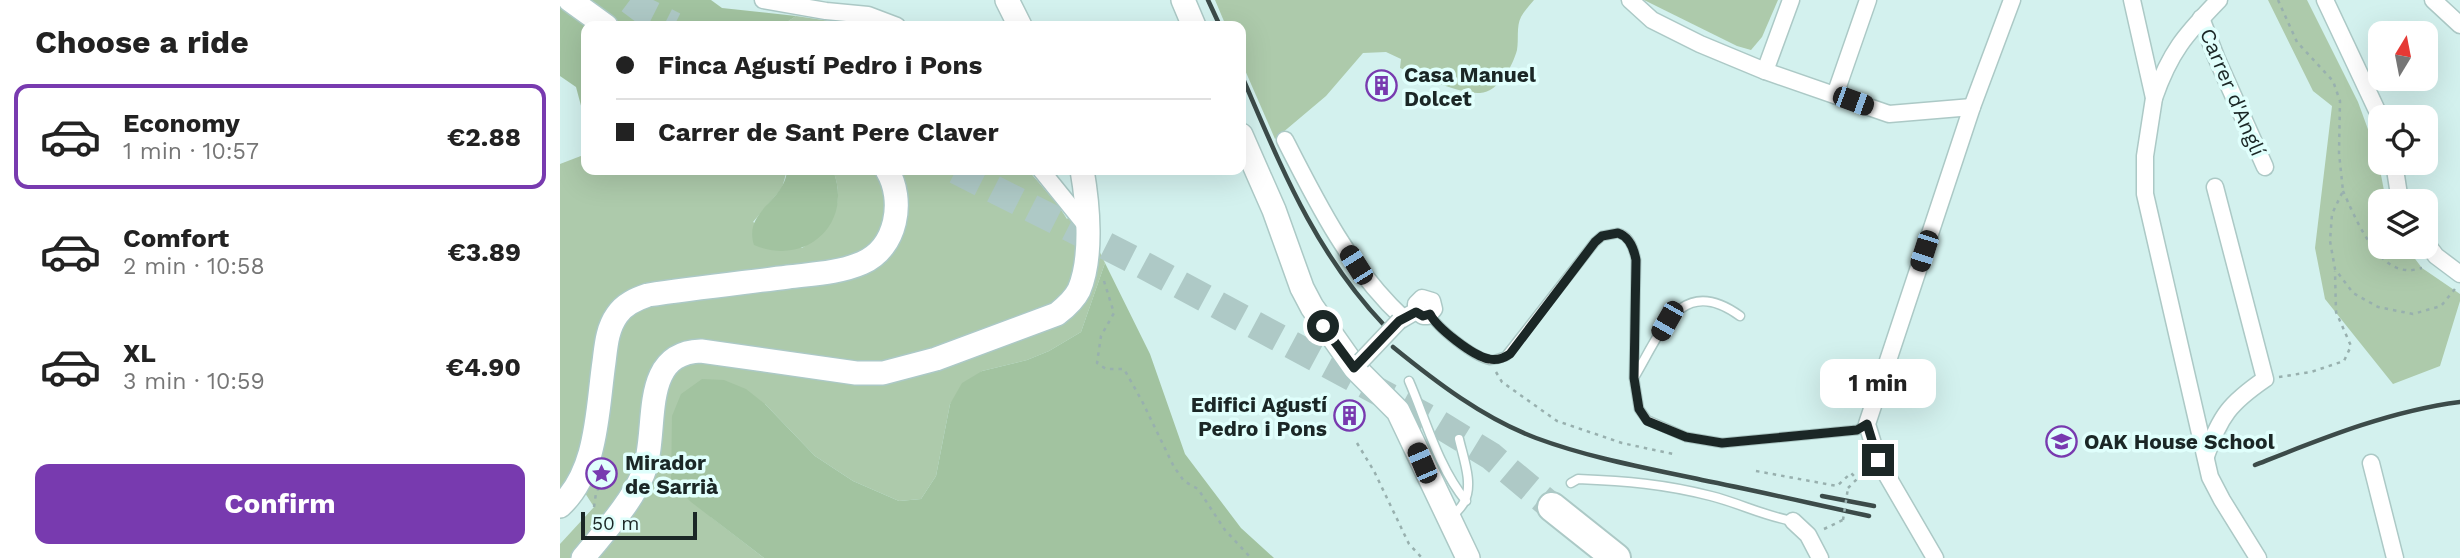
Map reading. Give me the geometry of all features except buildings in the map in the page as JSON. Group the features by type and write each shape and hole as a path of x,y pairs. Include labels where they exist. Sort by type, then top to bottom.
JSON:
{"highway":[{"path":"1552,507 1616,558"}],"main road":[{"path":"570,0 599,21"},
{"path":"1007,0 1018,21"},
{"path":"1183,0 1192,21"},
{"path":"1246,146 1275,210 1302,288 1323,326 1398,411 1468,558"},
{"path":"560,506 582,488 610,328 624,307 648,295 827,272 864,262 875,256 892,230 896,197 889,175"},
{"path":"583,558 638,484 649,452 659,377 663,368 676,356 692,351 718,352 867,373 899,370 1050,318 1066,307 1079,289 1086,257 1087,228 1083,175"}],"street":[{"path":"763,0 868,15 884,21"},
{"path":"1630,0 1652,20 1700,44 1765,71 1889,114 1972,107"},
{"path":"1765,71 1791,0"},
{"path":"1835,95 1868,0"},
{"path":"1935,558 1878,460 1867,424 1972,107 2012,0"},
{"path":"2132,0 2154,98 2145,156 2145,194 2210,477 2221,500 2258,558"},
{"name":"Carrer d'Anglí","path":"2154,98 2165,67 2176,48 2219,0"},
{"path":"2325,0 2375,105"},
{"path":"2432,0 2460,25"},
{"name":"Carrer d'Anglí","path":"2202,18 2216,57 2265,167"},
{"path":"1284,140 1315,199 1356,265 1379,296 1412,316 1358,364"},
{"path":"1045,175 1087,228"},
{"path":"2206,457 2216,429 2238,398 2265,379 2215,187"},
{"path":"2438,258 2460,274"},
{"path":"2371,463 2395,558"},
{"path":"1793,521 1808,535 1820,558"}],"lane":[{"path":"1412,316 1438,327 1482,357 1499,359 1510,354 1595,242 1602,236 1618,233 1629,240 1636,260 1634,378 1639,409 1647,421 1665,430 1699,440 1722,443 1857,430 1867,424"},
{"path":"1634,378 1667,321 1683,306 1692,302 1723,303 1740,316"},
{"path":"1409,381 1434,442 1465,501"},
{"path":"1449,521 1465,501 1467,476 1459,439"},
{"path":"1571,483 1578,479 1670,486 1715,497 1769,517 1793,521"}],"path":[{"path":"2278,0 2297,42 2333,81 2340,101 2339,153 2343,191 2366,240 2385,260 2404,271 2422,268"},
{"path":"2265,379 2311,372 2344,361 2351,346 2336,312 2335,269 2330,241 2332,214 2343,191"},
{"path":"2335,269 2353,293 2370,303 2413,314 2441,306 2455,290"},
{"path":"1102,275 1114,313 1101,336 1097,363 1106,369 1124,369 1174,467 1184,481 1198,489 1225,530 1251,558"},
{"path":"1491,360 1502,382 1549,417 1622,443 1673,454"},
{"path":"1357,443 1374,471 1409,544 1422,558"},
{"path":"1808,535 1843,520 1848,488 1866,470"},
{"path":"1756,471 1837,486 1851,473 1857,479"}],"green space":[{"path":"560,0 711,0 722,8 796,16 788,21 581,21 581,106 576,87 560,76"},
{"path":"1215,0 1534,0 1519,21 1517,50 1512,63 1504,77 1493,88 1480,93 1462,91 1400,68 1401,59 1386,52 1363,53 1326,96 1275,139 1246,72 1246,21 1224,21"},
{"path":"1644,0 1778,0 1762,37 1751,50 1737,46"},
{"path":"2268,0 2307,0 2358,102 2368,129 2368,175 2381,175 2384,189 2368,189 2368,259 2415,259 2422,268 2460,294 2440,366 2393,384 2325,299 2315,248 2332,106 2313,91"},
{"path":"796,16 830,21 788,21"},
{"path":"581,156 581,175 786,175 782,188 753,222 802,248 821,233 834,215 838,194 835,175 1032,175 1067,219 1098,188 1097,246 1105,263 1081,332 1049,351 1027,360 982,371 950,404 936,476 921,499 899,501 853,481 815,456 765,404 711,517 764,558 560,558 560,544 594,507 585,493 560,513 560,164"},
{"path":"786,175 834,175 838,190 837,208 831,223 821,236 807,245 791,250 773,250 754,245 754,223 785,181"},
{"path":"1105,263 1150,354 1185,454 1241,528 1274,558 764,558 691,502 671,483 672,416 681,394 702,379 724,380 746,389 765,404 815,456 853,481 899,501 921,499 936,476 950,404 962,383 982,371 1027,360 1049,351 1081,332"}],"tunnel":[{"path":"630,0 664,21"},
{"path":"966,175 1134,260 1437,423 1491,456 1552,507"}],"railway":[{"path":"1208,0 1218,21"},
{"path":"1246,85 1285,174 1318,237 1337,267 1384,325"},
{"path":"1393,347 1479,410 1536,438 1618,462 1869,516"},
{"path":"2255,465 2381,419 2460,402"},
{"path":"1822,496 1874,506"}],"place":[{"name":"Casa Manuel Dolcet","path":"1381,86"},
{"name":"Edifici Agustí Pedro i Pons","path":"1350,416"},
{"name":"OAK House School","path":"2061,441"},
{"name":"Mirador de Sarrià","path":"602,474"}],"route":[{"path":"1323,326 1354,368 1399,321 1416,312 1423,316 1430,314 1438,327 1482,357 1499,359 1510,354 1595,242 1610,233 1623,234 1629,240 1636,260 1635,397 1641,415 1647,421 1686,437 1722,443 1857,430 1867,424 1878,460"}]}
